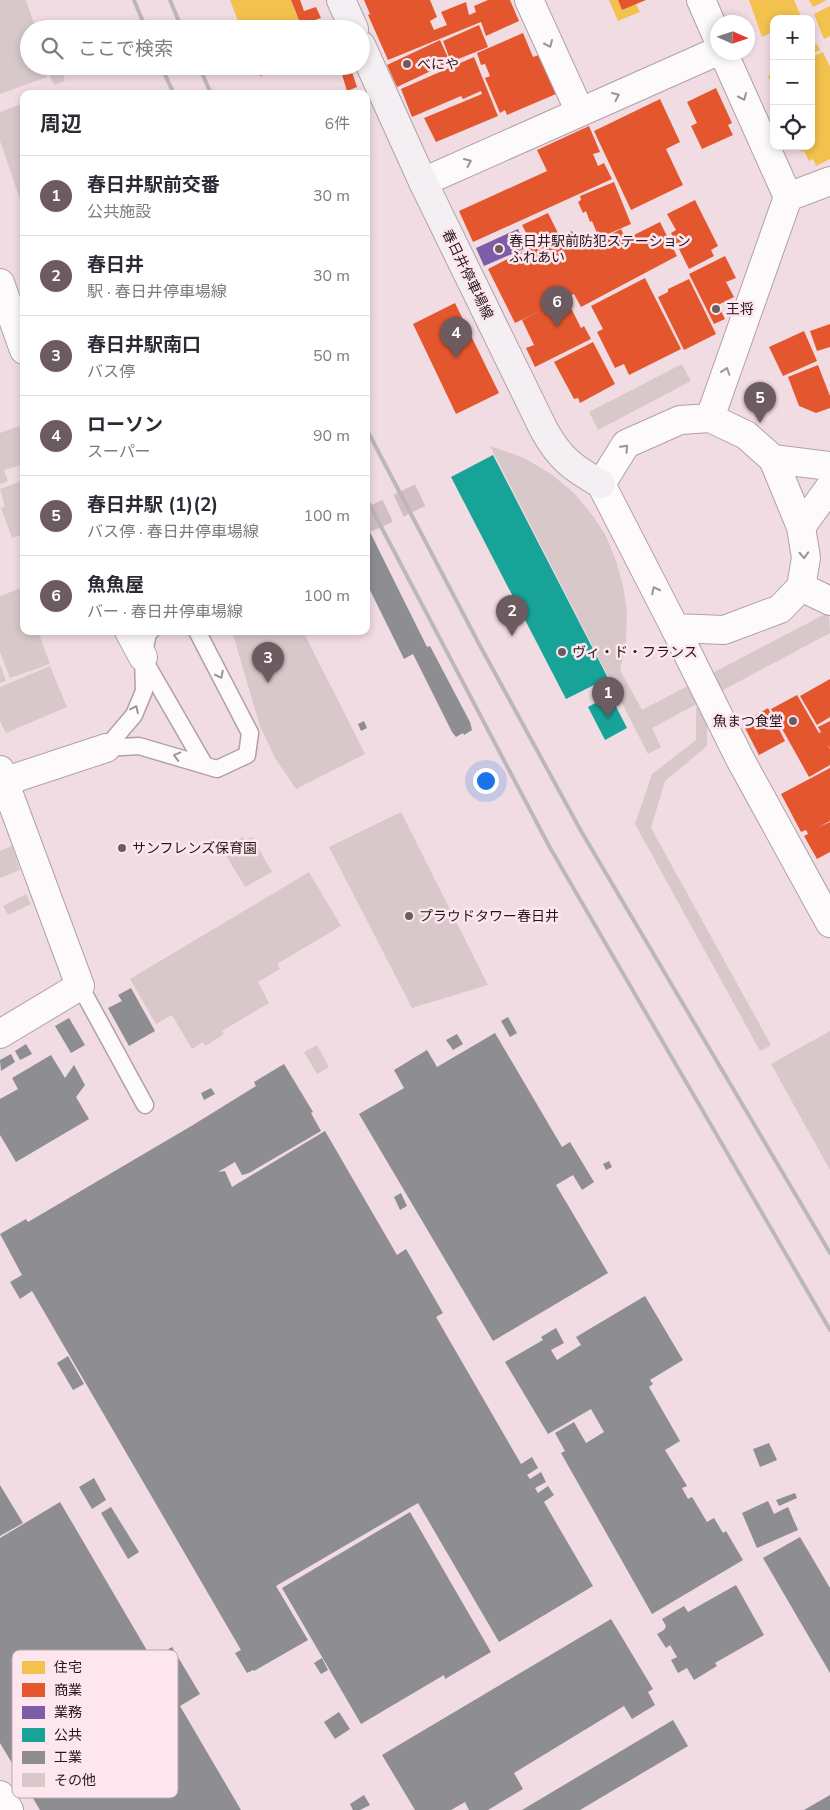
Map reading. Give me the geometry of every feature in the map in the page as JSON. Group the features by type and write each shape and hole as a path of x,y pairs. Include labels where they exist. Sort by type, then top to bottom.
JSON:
{"main road":[{"path":"341,0 350,20"},
{"name":"春日井停車場線","path":"370,64 423,182 552,445 572,468 601,484"}],"street":[{"path":"529,0 580,112"},
{"path":"701,0 710,21"},
{"path":"423,182 710,55"},
{"path":"710,418 788,197 728,60"},
{"path":"788,197 830,181"},
{"path":"0,283 20,339"},
{"path":"675,628 724,630 780,609 801,587 806,558 801,527 773,459 746,435 710,418 680,420 626,444 601,484 740,759 829,920"},
{"path":"773,459 830,466"},
{"path":"801,527 830,487"},
{"path":"801,587 830,601"},
{"path":"131,635 142,657"},
{"path":"0,1034 80,986 1,778 106,748"},
{"path":"0,1795 9,1810"}],"lane":[{"path":"106,748 134,715 144,691 142,657 148,635"},
{"path":"106,748 139,746 217,769 247,755 250,733 199,635"},
{"path":"142,657 204,764"},
{"path":"80,986 145,1104"}],"building: 住宅":[{"path":"230,0 291,0 299,20 238,20"},
{"path":"609,0 618,0 622,10 636,4 640,12 618,21"},
{"path":"749,0 794,0 800,15 770,15 770,33 762,37"},
{"path":"809,0 827,0 813,7"},
{"path":"830,6 830,36 824,39 814,14"},
{"path":"817,44 820,50 815,52 815,45"},
{"path":"823,52 830,67 830,159 816,166 813,159 809,161 804,151 801,152 800,150 815,150 815,55"}],"building: 商業":[{"path":"291,0 300,0 304,11 316,7 321,18 315,20 299,20"},
{"path":"364,0 430,0 437,17 430,21 434,30 447,25 441,12 466,2 469,15 476,12 474,6 488,0 510,0 519,21 486,36 481,22 388,60 368,15 370,14"},
{"path":"618,0 646,0 622,10"},
{"path":"479,25 488,47 451,62 443,41"},
{"path":"523,33 533,57 539,55 556,94 507,115 505,110 500,113 485,78 490,76 485,64 481,65 477,53"},
{"path":"440,40 450,62 397,87 387,65"},
{"path":"474,57 498,116 436,142 424,118 482,94 481,91 463,99 461,96 412,117 401,89"},
{"path":"342,75 353,75 357,87 347,90"},
{"path":"716,88 732,123 728,125 733,135 702,149 691,126 697,123 687,102"},
{"path":"660,99 680,142 666,149 683,185 631,210 594,131"},
{"path":"589,126 600,152 593,154 598,166 604,163 612,179 473,242 459,211 547,171 537,150"},
{"path":"614,182 631,224 599,238 592,221 590,222 586,211 583,213 578,202 581,200 580,196"},
{"path":"695,200 718,246 711,250 714,256 689,269 671,233 676,230 667,214"},
{"path":"548,213 560,237 572,231 581,250 621,229 626,239 660,222 677,256 581,307 574,294 566,298 581,328 584,326 591,339 535,367 526,348 534,345 522,320 540,311 515,323 488,269 533,246 522,225"},
{"path":"589,235 592,242 583,246 580,239"},
{"path":"725,256 736,278 726,282 734,297 718,305 725,319 714,324 689,274"},
{"path":"645,278 681,349 629,375 624,364 615,368 597,332 603,329 591,306"},
{"path":"689,279 716,334 684,350 658,297 668,292 668,289"},
{"path":"455,303 499,393 456,414 413,324"},
{"path":"830,324 830,347 817,351 810,331"},
{"path":"804,331 817,361 783,376 769,347"},
{"path":"593,342 615,384 580,403 578,398 574,399 554,362"},
{"path":"818,365 830,396 830,408 816,413 799,406 788,377"},
{"path":"830,679 830,717 817,725 800,696"},
{"path":"797,695 819,733 821,732 818,727 830,721 830,748 827,745 830,749 830,765 809,777 771,709"},
{"path":"768,708 785,741 759,755 745,728 754,724 751,718"},
{"path":"830,768 830,821 819,827 830,822 830,852 817,859 804,836 808,834 806,830 801,832 781,794"}],"building: 業務":[{"path":"518,229 526,248 484,266 476,248"}],"building: 公共":[{"path":"493,455 608,678 566,699 451,477"},
{"path":"610,695 627,728 605,740 588,707"}],"building: 工業":[{"path":"370,532 427,647 430,646 470,722 472,730 456,737 413,654 404,659 370,590"},
{"path":"364,721 367,728 361,731 358,724"},
{"path":"131,988 155,1031 129,1046 108,1008 122,1001 118,995"},
{"path":"508,1017 517,1033 510,1037 501,1021"},
{"path":"69,1018 85,1045 71,1053 55,1026"},
{"path":"495,1033 562,1147 570,1142 594,1182 582,1190 573,1175 556,1185 608,1273 493,1341 359,1114 404,1088 394,1070 427,1050 437,1067"},
{"path":"457,1034 463,1044 453,1050 446,1040"},
{"path":"26,1044 32,1054 20,1060 15,1051"},
{"path":"11,1054 15,1062 1,1071 0,1060"},
{"path":"51,1055 65,1078 74,1065 85,1085 76,1097 89,1119 16,1162 0,1135 0,1099 18,1089 12,1078"},
{"path":"284,1064 313,1112 311,1113 321,1131 249,1173 242,1175 235,1162 218,1172 225,1171 232,1187 325,1131 397,1255 406,1249 443,1313 436,1317 521,1464 532,1457 538,1468 527,1475 530,1479 541,1472 546,1482 535,1488 538,1493 548,1486 554,1495 544,1502 593,1586 499,1642 418,1503 276,1586 308,1640 254,1671 247,1673 235,1653 241,1650 32,1291 20,1299 10,1282 22,1275 0,1234 26,1219 28,1222 193,1125 256,1086 254,1082"},
{"path":"211,1088 215,1094 204,1100 201,1093"},
{"path":"609,1161 612,1167 606,1170 603,1164"},
{"path":"401,1193 407,1206 400,1210 394,1197"},
{"path":"645,1296 683,1360 650,1380 653,1384 649,1387 680,1441 665,1450 687,1486 682,1488 688,1499 692,1497 707,1522 714,1518 723,1533 726,1531 743,1560 652,1614 561,1453 565,1451 555,1433 574,1422 586,1443 604,1432 591,1409 548,1434 505,1362 543,1340 541,1337 556,1328 564,1343 551,1350 557,1360 581,1345 576,1337"},
{"path":"68,1356 84,1384 73,1390 57,1363"},
{"path":"769,1443 777,1460 760,1467 753,1449"},
{"path":"94,1478 106,1500 92,1509 79,1487"},
{"path":"0,1485 23,1523 0,1536"},
{"path":"795,1493 797,1498 779,1506 776,1500"},
{"path":"768,1501 774,1514 788,1507 798,1530 757,1548 742,1513"},
{"path":"60,1502 147,1650 12,1650 12,1763 0,1743 0,1538"},
{"path":"111,1507 139,1552 128,1559 101,1513"},
{"path":"410,1512 491,1652 445,1679 444,1675 361,1724 282,1588"},
{"path":"800,1537 830,1588 830,1673 763,1558"},
{"path":"736,1585 764,1635 715,1663 717,1666 694,1680 687,1668 678,1673 671,1660 677,1657 670,1645 666,1648 657,1634 664,1630 666,1626 662,1619 684,1606 688,1612"},
{"path":"611,1619 653,1689 648,1692 655,1705 632,1719 624,1706 514,1773 523,1789 488,1810 469,1810 465,1802 451,1810 415,1810 382,1755"},
{"path":"178,1657 200,1694 180,1706 241,1810 40,1810 33,1798 178,1798"},
{"path":"322,1658 328,1670 321,1674 314,1663"},
{"path":"339,1712 350,1729 335,1739 324,1722"},
{"path":"673,1720 688,1746 580,1810 522,1810"},
{"path":"364,1795 370,1805 360,1810 353,1810 350,1804"},
{"path":"830,1795 830,1810 804,1810"}],"building: その他":[{"path":"0,0 26,0 33,20 20,20 20,75 47,75 47,77 0,94"},
{"path":"50,75 63,75 65,81 54,85"},
{"path":"20,104 20,199 0,141 0,112"},
{"path":"682,364 691,381 598,430 589,412"},
{"path":"19,426 20,429 20,465 4,470 8,481 0,484 0,433"},
{"path":"490,446 524,458 551,474 573,492 593,516 606,536 623,585 627,611 626,643 620,670 642,710 829,612 830,633 652,728 661,747 648,754"},
{"path":"20,482 20,535 12,538 1,508 5,507 0,489"},
{"path":"20,588 20,635 39,635 50,664 10,678 0,652 0,596"},
{"path":"233,635 305,635 365,754 296,789 275,758 260,726"},
{"path":"0,664 6,681 0,683"},
{"path":"50,666 67,707 6,733 0,721 0,687"},
{"path":"707,704 707,746 665,781 651,828 771,1045 760,1051 635,824 652,774 696,740 696,708"},
{"name":"プラウドタワー春日井","path":"401,812 488,985 412,1008 329,847"},
{"path":"243,837 245,840 252,837 272,872 245,887 224,852 231,848 230,845"},
{"path":"12,846 20,870 0,878 0,851"},
{"path":"309,872 341,926 277,964 280,969 258,982 269,1003 222,1031 224,1034 205,1046 203,1042 192,1049 172,1015 156,1024 130,979"},
{"path":"26,894 31,904 8,915 3,906"},
{"path":"830,1031 830,1170 771,1064"},
{"path":"317,1045 329,1067 317,1074 304,1052"}],"tunnel":[{"path":"370,519 427,492"}],"railway":[{"path":"134,0 142,20"},
{"path":"170,0 178,20"},
{"path":"165,75 172,90"},
{"path":"203,75 209,90"},
{"path":"370,436 478,642 581,831 830,1253"},
{"path":"370,506 549,846 830,1330"}],"place":[{"name":"べにや","path":"407,64"},
{"name":"春日井駅前防犯ステーション ふれあい","path":"499,249"},
{"name":"王将","path":"716,309"},
{"name":"魚魚屋","path":"557,327"},
{"name":"ローソン","path":"456,358"},
{"name":"春日井駅 (1)(2)","path":"760,423"},
{"name":"春日井","path":"512,636"},
{"name":"ヴィ・ド・フランス","path":"562,652"},
{"name":"春日井駅南口","path":"268,683"},
{"name":"春日井駅前交番","path":"608,718"},
{"name":"魚まつ食堂","path":"793,721"},
{"name":"サンフレンズ保育園","path":"122,848"},
{"name":"プラウドタワー春日井","path":"409,916"}]}
